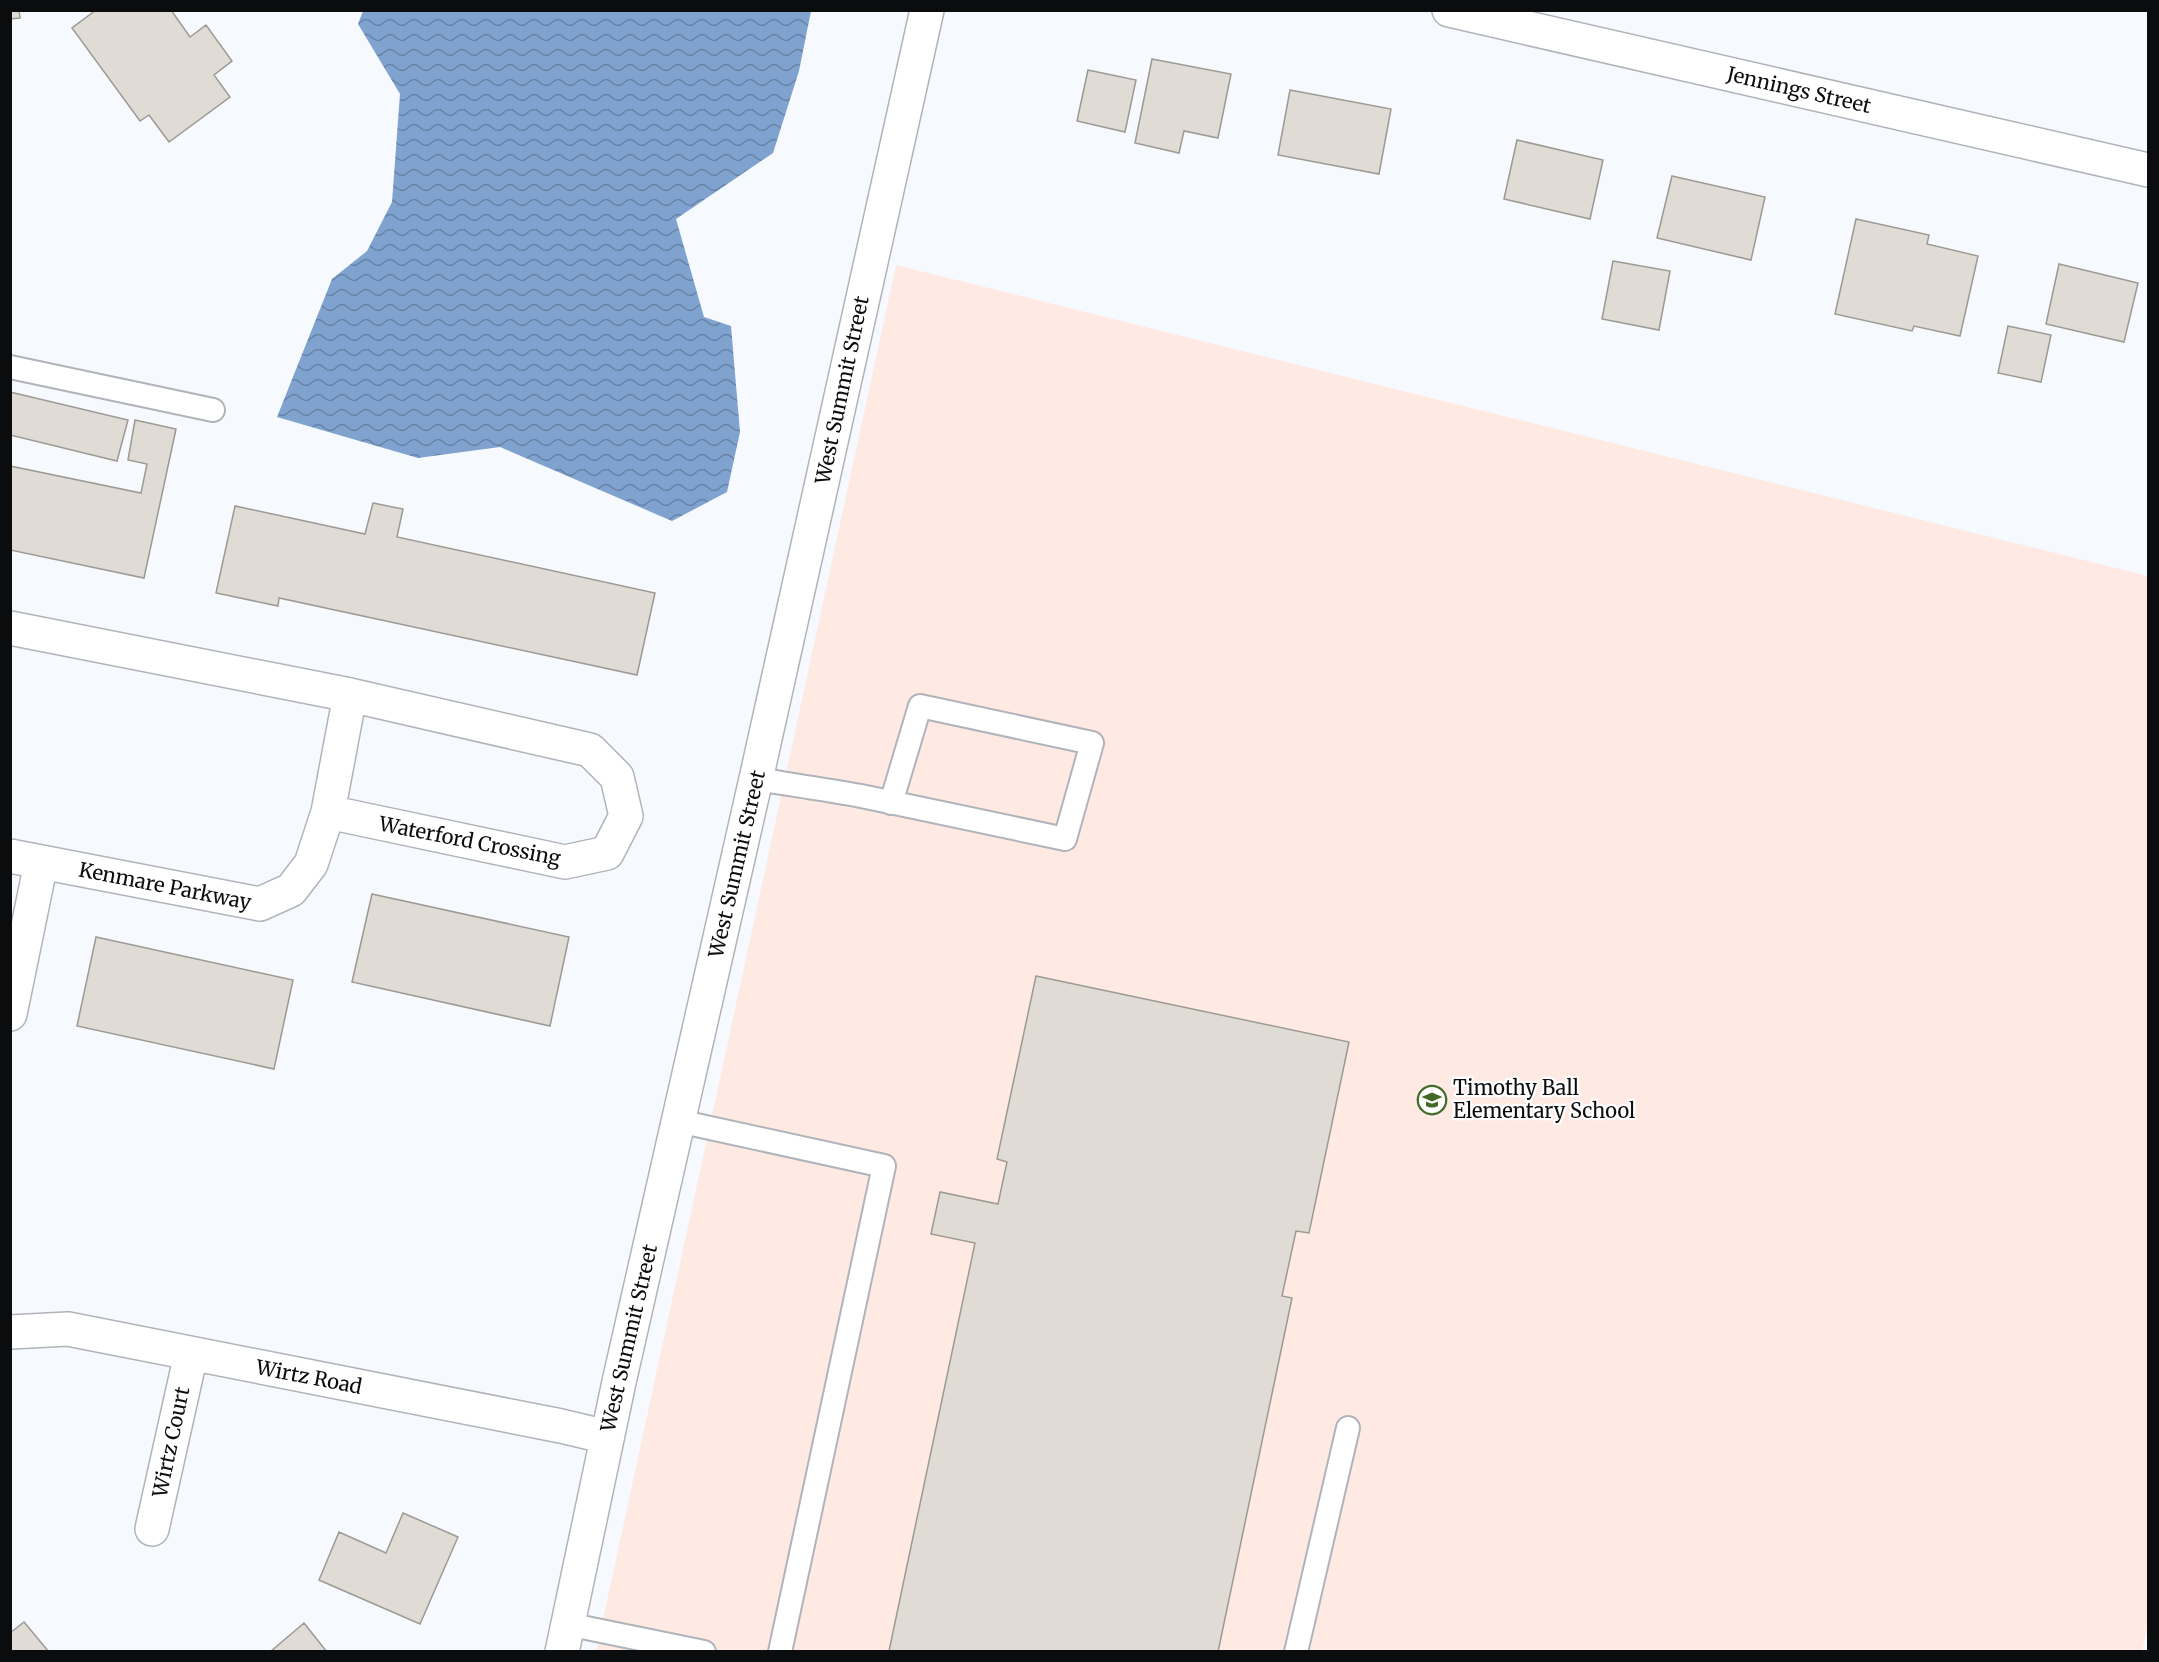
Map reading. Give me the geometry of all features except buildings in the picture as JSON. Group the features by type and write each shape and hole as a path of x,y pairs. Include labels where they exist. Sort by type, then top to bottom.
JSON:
{"street":[{"name":"West Summit Street","path":"564,1638 927,10"},
{"name":"Jennings Street","path":"1449,10 2148,170"},
{"path":"10,628 350,695"},
{"name":"Kenmare Parkway","path":"26,859 260,904 291,890 311,864 328,812 350,695"},
{"name":"Waterford Crossing","path":"328,812 565,862 607,854 626,816 617,777 590,750 350,695"},
{"path":"10,1014 26,859"},
{"name":"Wirtz Road","path":"10,1332 68,1329 607,1437"},
{"name":"Wirtz Court","path":"152,1529 191,1354"}],"lane":[{"path":"10,367 213,410"},
{"path":"756,779 866,797 891,803 1065,839 1092,743 920,706 891,803"},
{"path":"678,1121 884,1166 780,1652"},
{"path":"1296,1652 1348,1428"},
{"path":"564,1638 704,1652"}],"shaded area":[{"name":"Timothy Ball Elementary School","path":"896,265 2148,576 2148,1624 2142,1651 596,1652"}],"water":[{"path":"363,11 811,11 799,71 773,153 676,219 704,317 731,326 740,432 727,492 672,521 500,447 418,458 277,417 332,279 367,251 392,202 400,94 358,24"}],"place":[{"name":"Timothy Ball Elementary School","path":"1432,1100"}]}
